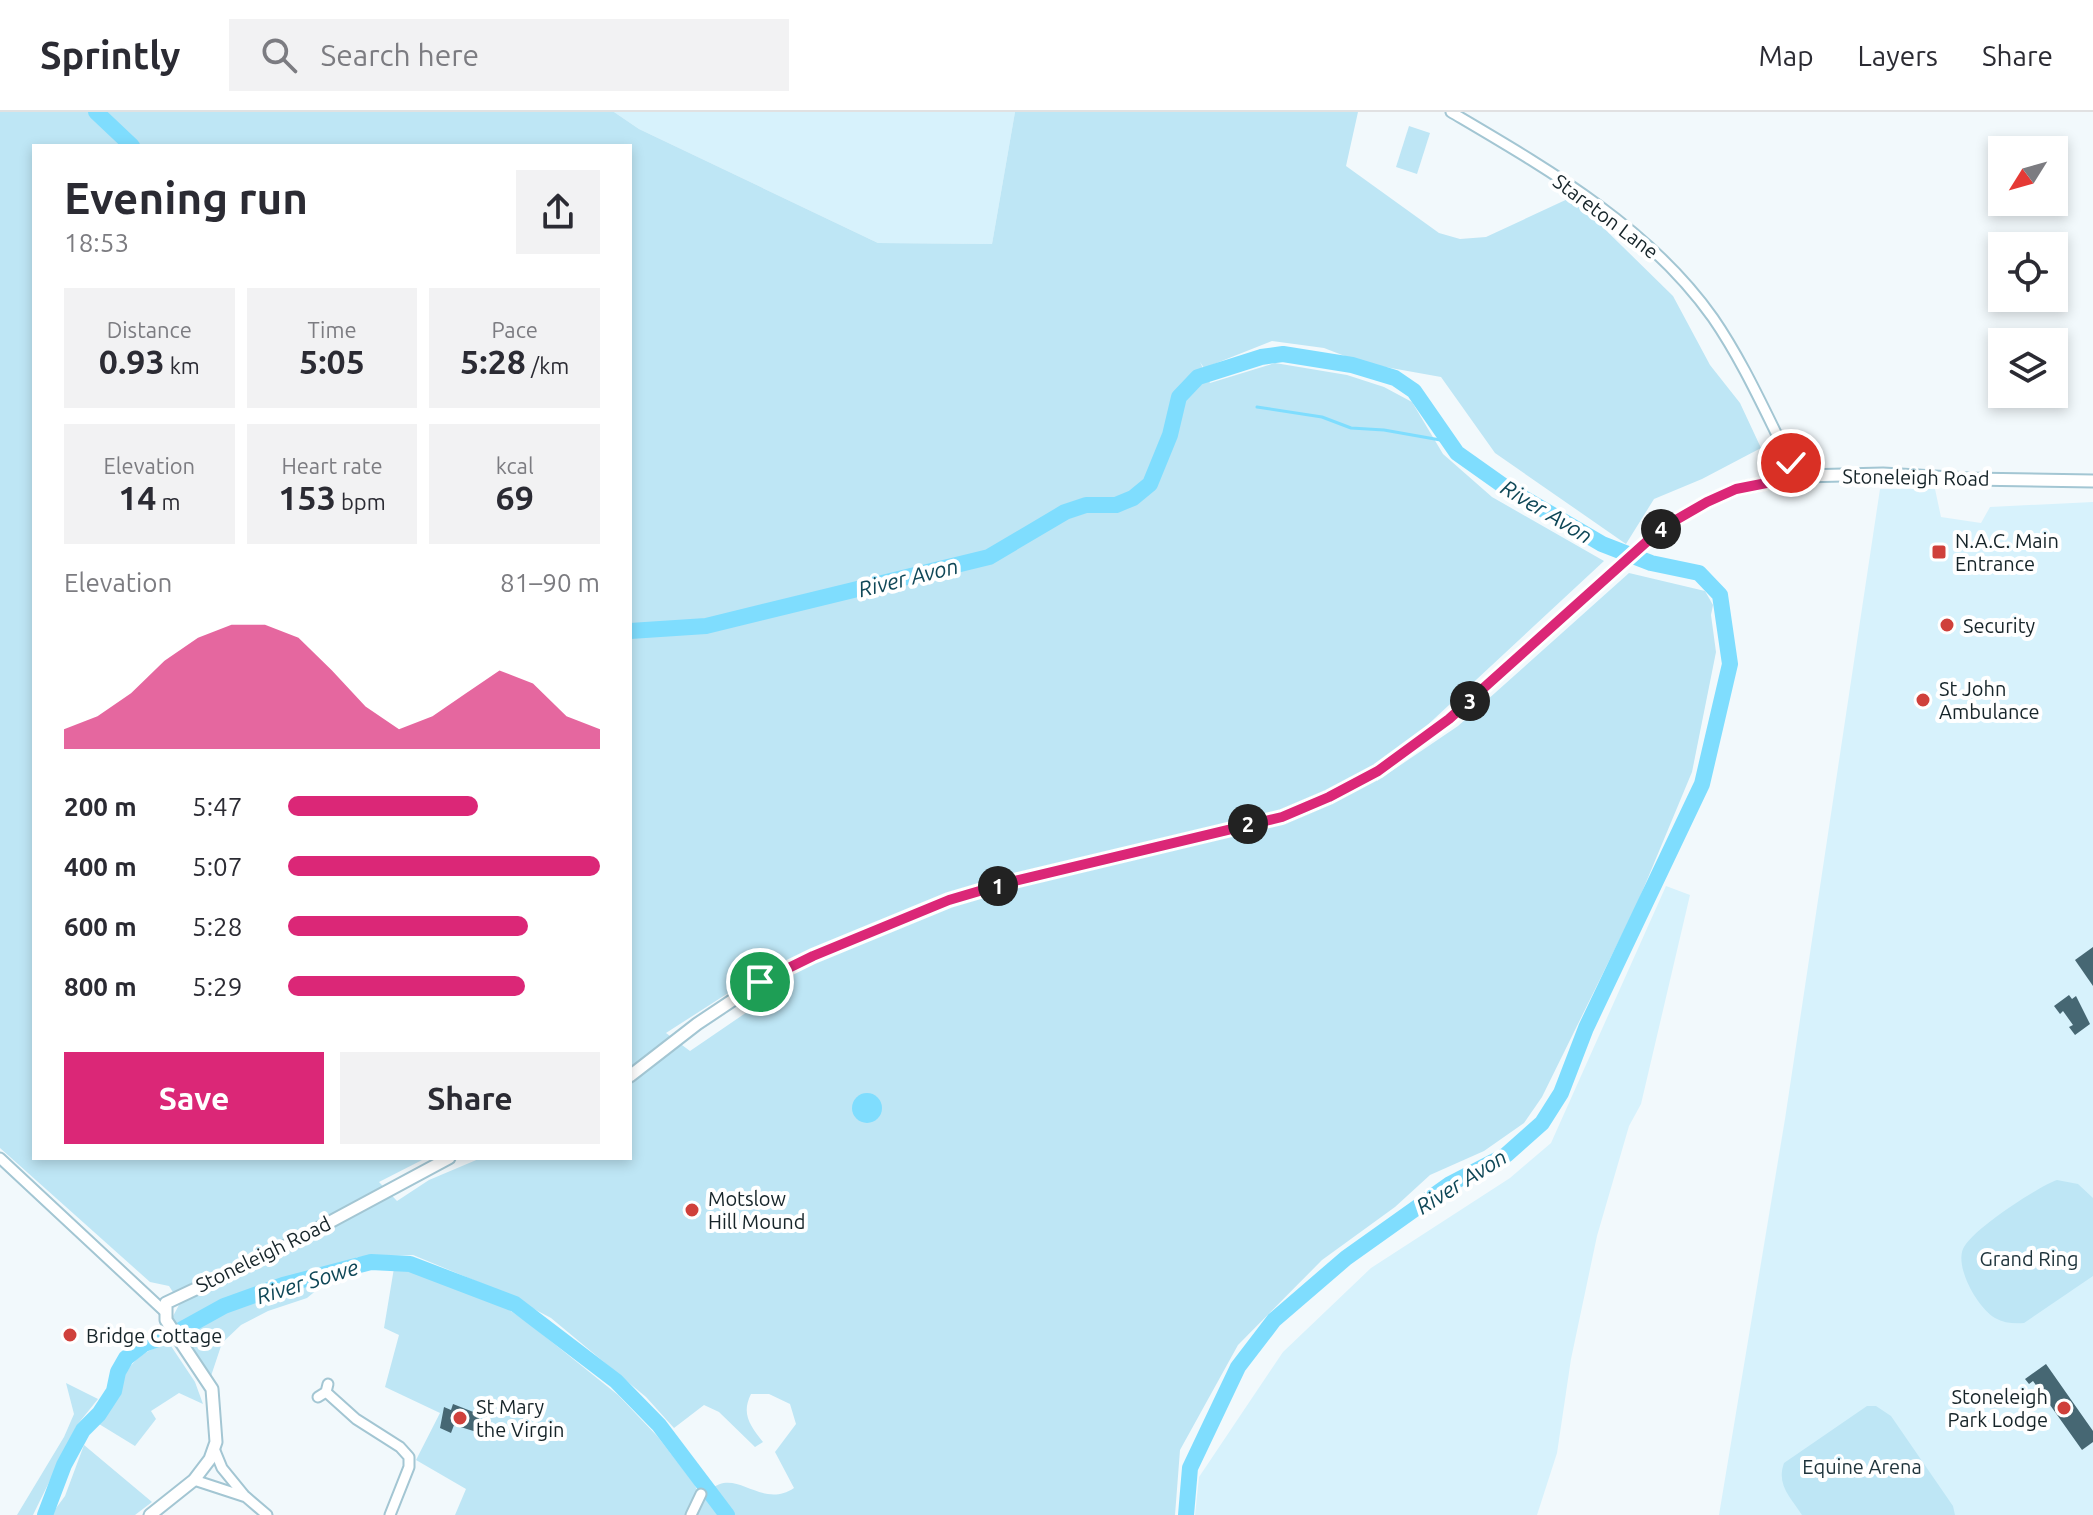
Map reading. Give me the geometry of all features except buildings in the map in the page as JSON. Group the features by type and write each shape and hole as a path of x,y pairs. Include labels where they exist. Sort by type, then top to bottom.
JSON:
{"main road":[{"name":"Stoneleigh Road","path":"632,1074 760,982 816,954 949,900 1010,882 1282,817 1329,797 1414,747 1662,528 1736,489 1803,476 1883,474 2093,481"},
{"name":"Stoneleigh Road","path":"164,1315 174,1297 276,1251 445,1160"},
{"path":"150,1515 194,1480 215,1451 213,1394 164,1315"}],"street":[{"name":"Stareton Lane","path":"1451,112 1513,149 1620,222 1664,260 1689,288 1731,347 1791,463 1803,476"},
{"path":"0,1158 164,1315"},
{"path":"324,1391 356,1419 400,1447 409,1457 390,1515"},
{"path":"215,1451 231,1480 267,1515"},
{"path":"194,1480 246,1497"},
{"path":"691,1515 701,1494"}],"shaded area":[{"path":"614,112 1015,112 992,244 878,243 639,129"},
{"path":"1880,489 1935,489 1941,517 1981,523 1990,507 2093,502 2093,1515 1719,1515 1785,1119"},
{"path":"1666,886 1690,895 1641,1104 1629,1126 1597,1236 1571,1359 1557,1453 1537,1515 1195,1515 1199,1477 1283,1352 1371,1268 1510,1178 1551,1143"}],"green space":[{"path":"0,112 614,112 639,129 878,243 992,244 1015,112 1358,112 1346,166 1439,233 1460,239 1486,237 1572,197 1673,296 1710,365 1740,403 1761,448 1702,479 1654,499 1626,544 1495,453 1441,377 1363,363 1324,348 1272,341 1204,368 1200,362 1210,383 1275,363 1347,375 1384,387 1412,402 1443,454 1492,497 1604,561 1378,771 1377,781 1458,726 1629,573 1705,591 1713,605 1711,615 1716,652 1692,772 1637,904 1542,1097 1524,1123 1484,1151 1430,1175 1395,1207 1322,1260 1238,1345 1180,1450 1175,1515 693,1515 705,1495 718,1485 741,1485 766,1494 780,1494 794,1488 775,1452 796,1424 790,1404 769,1394 751,1394 748,1419 763,1442 755,1447 719,1412 704,1405 674,1428 646,1397 551,1318 500,1291 413,1255 357,1257 307,1298 268,1311 241,1325 222,1343 211,1376 172,1318 180,1303 169,1286 150,1282 0,1148","holes":["767,968 773,989 750,1010 690,1051 666,1033"]},
{"path":"1409,126 1430,133 1417,174 1396,167"},
{"name":"Grand Ring","path":"2057,1180 2078,1184 2093,1198 2093,1276 2024,1323 1998,1320 1982,1306 1965,1277 1961,1257 1963,1249 1968,1241 2005,1210"},
{"path":"394,1268 420,1274 502,1305 618,1395 658,1437 695,1485 698,1494 687,1515 455,1515 466,1489 416,1460 440,1413 385,1387 399,1335 384,1328"},
{"path":"169,1343 195,1382 203,1404 179,1393 151,1411 156,1419 135,1446 99,1424 131,1365 152,1349"},
{"path":"66,1383 98,1399 77,1425 33,1515 17,1515 64,1437 74,1414"},
{"name":"Equine Arena","path":"1867,1406 1876,1406 1891,1416 1953,1506 1955,1515 1802,1515 1783,1485 1784,1463"},
{"path":"84,1445 152,1502 135,1515 51,1515 65,1496"}],"water":[{"path":"867,1093 878,1097 882,1108 878,1119 867,1123 856,1119 852,1108 856,1097"}],"waterway":[{"name":"River Avon","path":"96,112 130,144"},
{"name":"River Avon","path":"632,631 706,626 989,557 1065,512 1086,505 1116,505 1133,498 1150,484 1170,435 1179,397 1198,377 1261,357 1283,354 1352,365 1395,378 1414,391 1457,453 1505,487 1602,544 1651,563 1699,573 1720,595 1730,664 1702,784 1586,1028 1561,1093 1542,1123 1506,1155 1450,1184 1346,1258 1274,1320 1238,1367 1190,1468 1186,1515"},
{"path":"1257,407 1322,417 1351,428 1384,430 1446,441"},
{"name":"River Sowe","path":"45,1515 64,1465 83,1430 99,1414 114,1391 118,1372 126,1358 144,1344 177,1332 224,1306 283,1285 371,1262 410,1264 515,1304 616,1381 659,1425 727,1515"}],"place":[{"name":"N.A.C. Main Entrance","path":"1939,552"},
{"name":"Security","path":"1947,625"},
{"name":"St John Ambulance","path":"1923,700"},
{"name":"Motslow Hill Mound","path":"692,1210"},
{"name":"Bridge Cottage","path":"70,1335"},
{"name":"Stoneleigh Park Lodge","path":"2064,1408"},
{"name":"St Mary the Virgin","path":"460,1418"}],"route":[{"path":"760,982 813,956 949,900 1010,882 1282,817 1329,797 1378,771 1449,719 1662,528 1736,489 1803,476 1791,463"}]}
